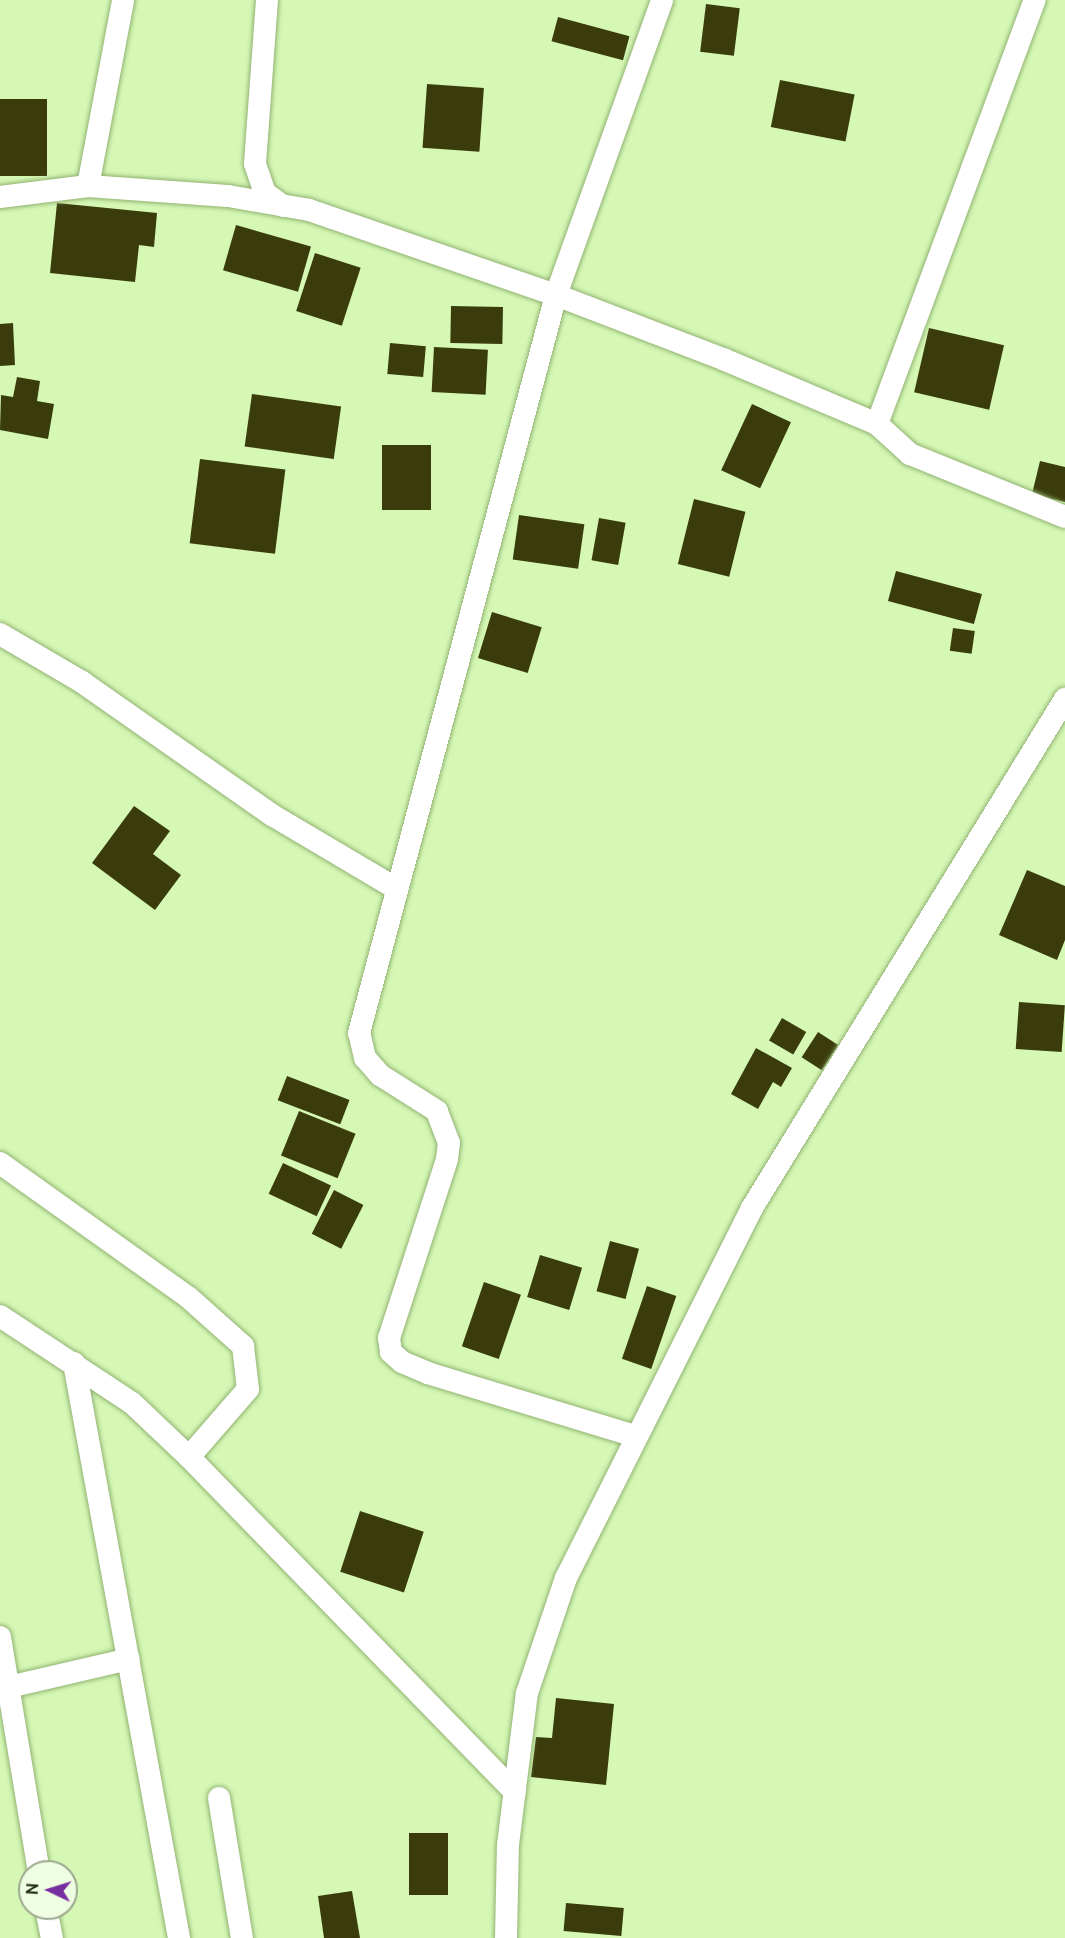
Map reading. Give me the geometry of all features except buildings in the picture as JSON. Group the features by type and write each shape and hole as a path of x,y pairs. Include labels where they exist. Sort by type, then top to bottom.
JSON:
{"street":[{"path":"88,186 123,0"},
{"path":"267,0 255,164 265,193 283,206"},
{"path":"635,1436 428,1373 402,1362 391,1352 389,1338 447,1159 449,1143 437,1111 380,1075 360,1045 360,1019 556,295 662,0"},
{"path":"877,424 1035,0"},
{"path":"0,197 88,186 228,196 309,210 556,295 877,424 910,454 1065,517"},
{"path":"0,634 82,682 272,815 397,889"},
{"path":"506,1938 508,1845 527,1693 566,1578 635,1436 752,1208 1065,699"},
{"path":"0,1163 188,1297 243,1346 248,1389 189,1457"},
{"path":"0,1316 132,1402 189,1457 515,1791"},
{"path":"74,1363 179,1938"},
{"path":"0,1636 4,1688 37,1860"},
{"path":"4,1688 129,1659"},
{"path":"219,1798 242,1938"},
{"path":"48,1920 52,1938"}]}
